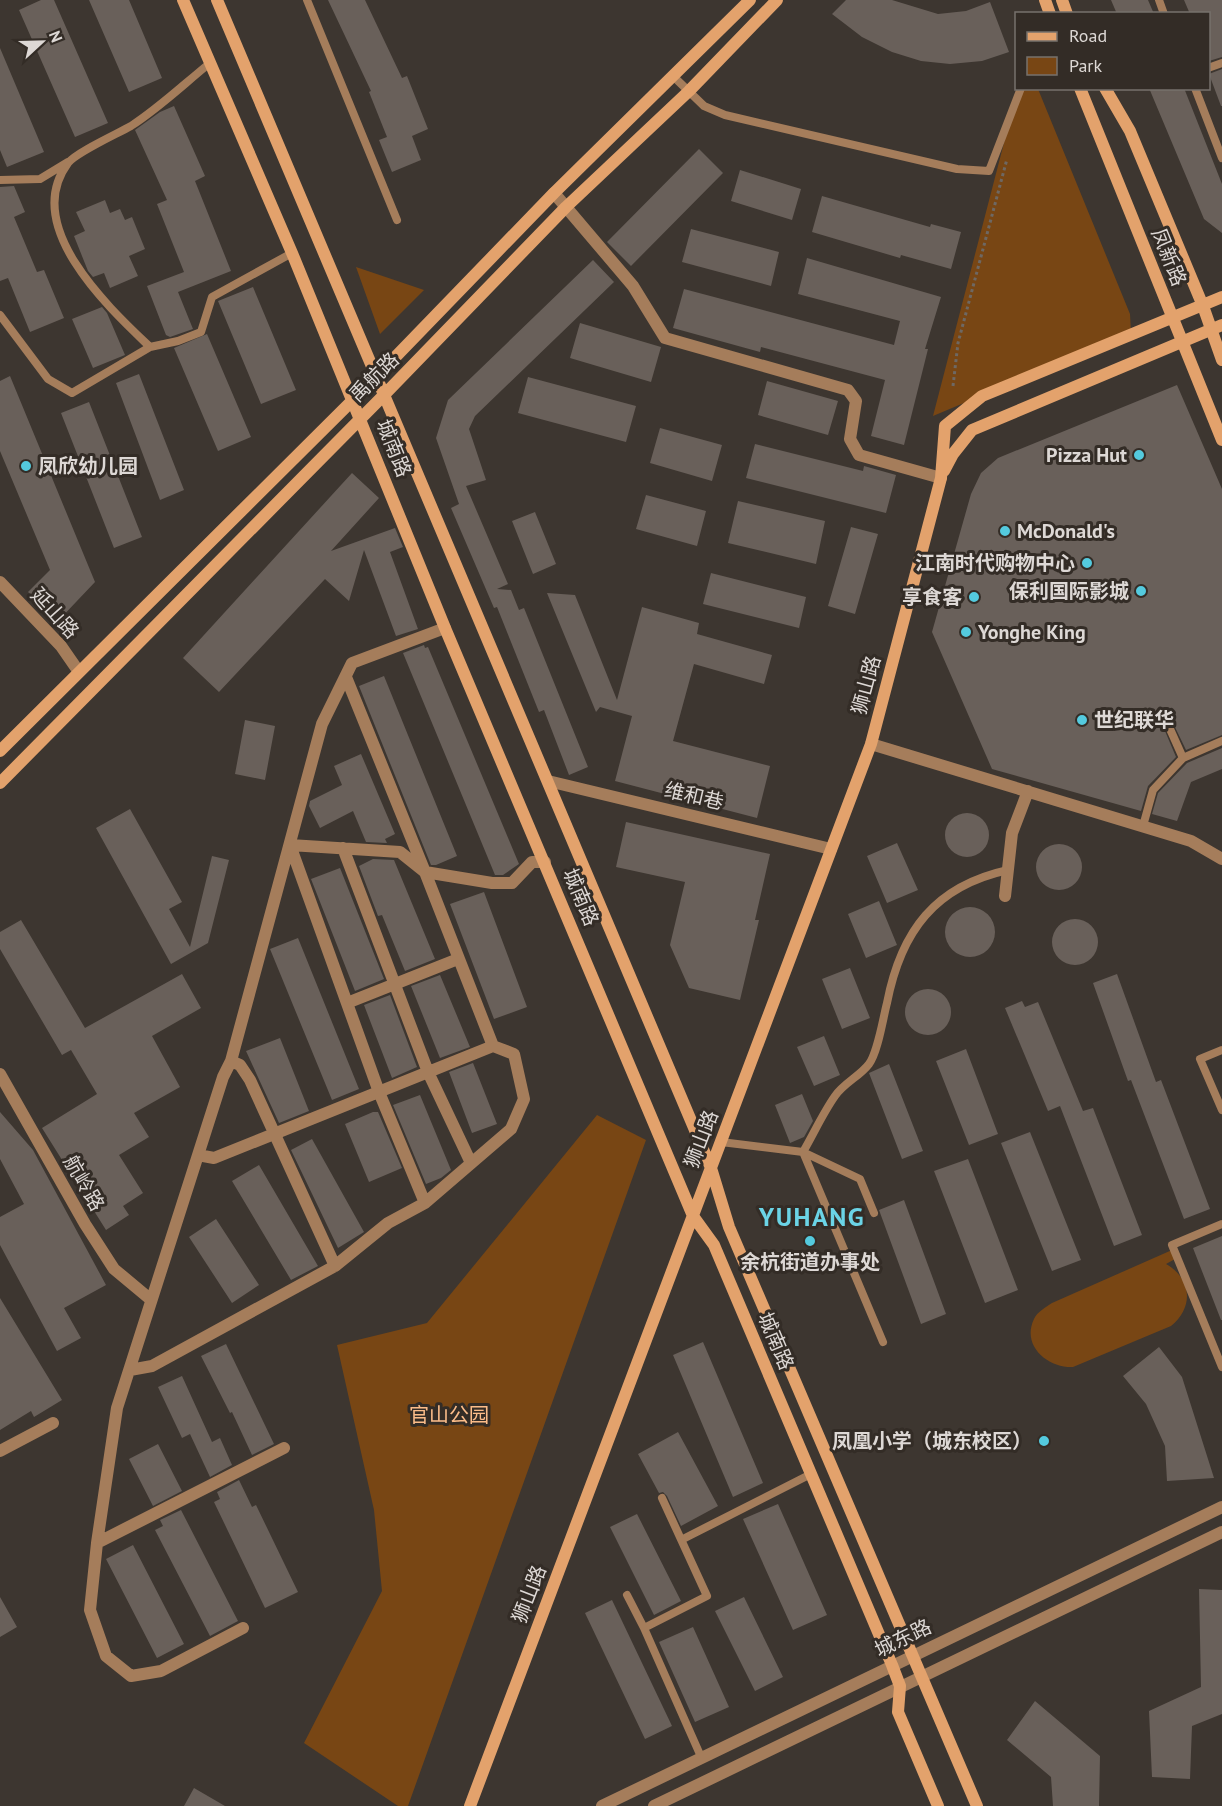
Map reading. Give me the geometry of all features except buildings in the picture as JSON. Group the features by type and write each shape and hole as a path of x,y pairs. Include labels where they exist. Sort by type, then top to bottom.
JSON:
{"main road":[{"name":"城南路","path":"183,0 292,253 445,628 693,1216 714,1245 892,1665 900,1686 898,1712 938,1806"},
{"name":"城南路","path":"217,0 711,1168 729,1227 914,1654 977,1806"},
{"name":"禹航路","path":"0,751 376,376 554,193 750,0"},
{"name":"禹航路","path":"0,783 384,395 566,207 689,91 777,0"},
{"name":"凤新路","path":"1081,90 1222,440"},
{"name":"凤新路","path":"1106,90 1130,131 1203,306 1222,360"},
{"name":"狮山路","path":"470,1806 871,744 941,478 945,426 982,396 1222,297"},
{"name":"狮山路","path":"941,478 953,454 972,430 1222,325"}],"street":[{"path":"554,193 633,286 665,338 848,390 856,401 850,440 859,455 941,478"},
{"name":"延山路","path":"0,582 61,646 79,672"},
{"path":"243,1628 161,1671 131,1676 105,1656 90,1610 97,1543 117,1408 150,1299 223,1077 231,1062 322,724 352,663 445,628"},
{"path":"346,677 493,1046"},
{"path":"871,744 1191,841 1222,860"},
{"name":"维和巷","path":"548,781 831,849"},
{"path":"1005,896 1012,833 1028,791"},
{"path":"290,845 400,852 425,872 492,883 512,882 532,862 545,862"},
{"path":"290,845 379,1092 425,1203"},
{"path":"343,848 428,1072 471,1163"},
{"path":"347,1003 394,982 459,959"},
{"path":"130,1370 152,1366 335,1266 388,1223 425,1203 511,1129 524,1100 514,1054 493,1046 214,1158 198,1155"},
{"path":"231,1062 240,1065 250,1080 335,1266"},
{"name":"航岭路","path":"0,1074 85,1224 114,1269 150,1299"},
{"path":"0,1451 53,1423"},
{"path":"97,1543 284,1448"},
{"name":"城东路","path":"602,1806 702,1760 914,1654 1222,1507"},
{"path":"654,1806 1222,1532"}],"lane":[{"path":"307,0 397,220"},
{"path":"0,180 40,179 133,125 210,63"},
{"path":"674,77 704,106 725,115 957,169 989,171 1020,90"},
{"path":"1196,90 1222,158"},
{"path":"69,162 55,190 59,226 79,272 99,297 150,347"},
{"path":"0,315 48,379 72,393 150,347 178,341 201,332 212,297 292,253"},
{"path":"1170,729 1183,758"},
{"path":"1143,826 1153,790 1183,758 1222,741"},
{"path":"803,1152 836,1094 870,1064 892,979 908,939 929,909 978,876 1008,870"},
{"path":"1222,1050 1200,1059 1222,1110"},
{"path":"721,1142 803,1152 860,1179 874,1214"},
{"path":"803,1152 883,1342"},
{"path":"1222,1224 1172,1245 1222,1367"},
{"path":"683,1539 811,1474"},
{"path":"644,1628 707,1596 683,1539 662,1498"},
{"path":"627,1595 644,1628 702,1760"}],"path":[{"path":"953,386 958,343 993,206"}],"green space":[{"path":"1018,90 1038,90 1130,314 1131,333 933,416"},
{"path":"356,267 424,290 380,334"},
{"name":"官山公园","path":"597,1115 646,1140 408,1806 398,1806 304,1743 382,1591 374,1510 337,1345 427,1323"},
{"path":"1172,1250 1175,1259 1166,1264 1181,1277 1187,1294 1184,1310 1171,1326 1073,1367 1055,1364 1039,1354 1031,1338 1031,1329 1035,1316 1042,1310 1052,1303"}],"place":[{"name":"Pizza Hut","path":"1139,455"},
{"name":"凤欣幼儿园","path":"26,466"},
{"name":"McDonald's","path":"1005,531"},
{"name":"江南时代购物中心","path":"1087,563"},
{"name":"保利国际影城","path":"1141,591"},
{"name":"享食客","path":"974,597"},
{"name":"Yonghe King","path":"966,632"},
{"name":"世纪联华","path":"1082,720"},
{"name":"余杭街道办事处","path":"810,1241"},
{"name":"凤凰小学（城东校区）","path":"1044,1441"}],"district":[{"name":"YUHANG","path":"812,1216"}]}
